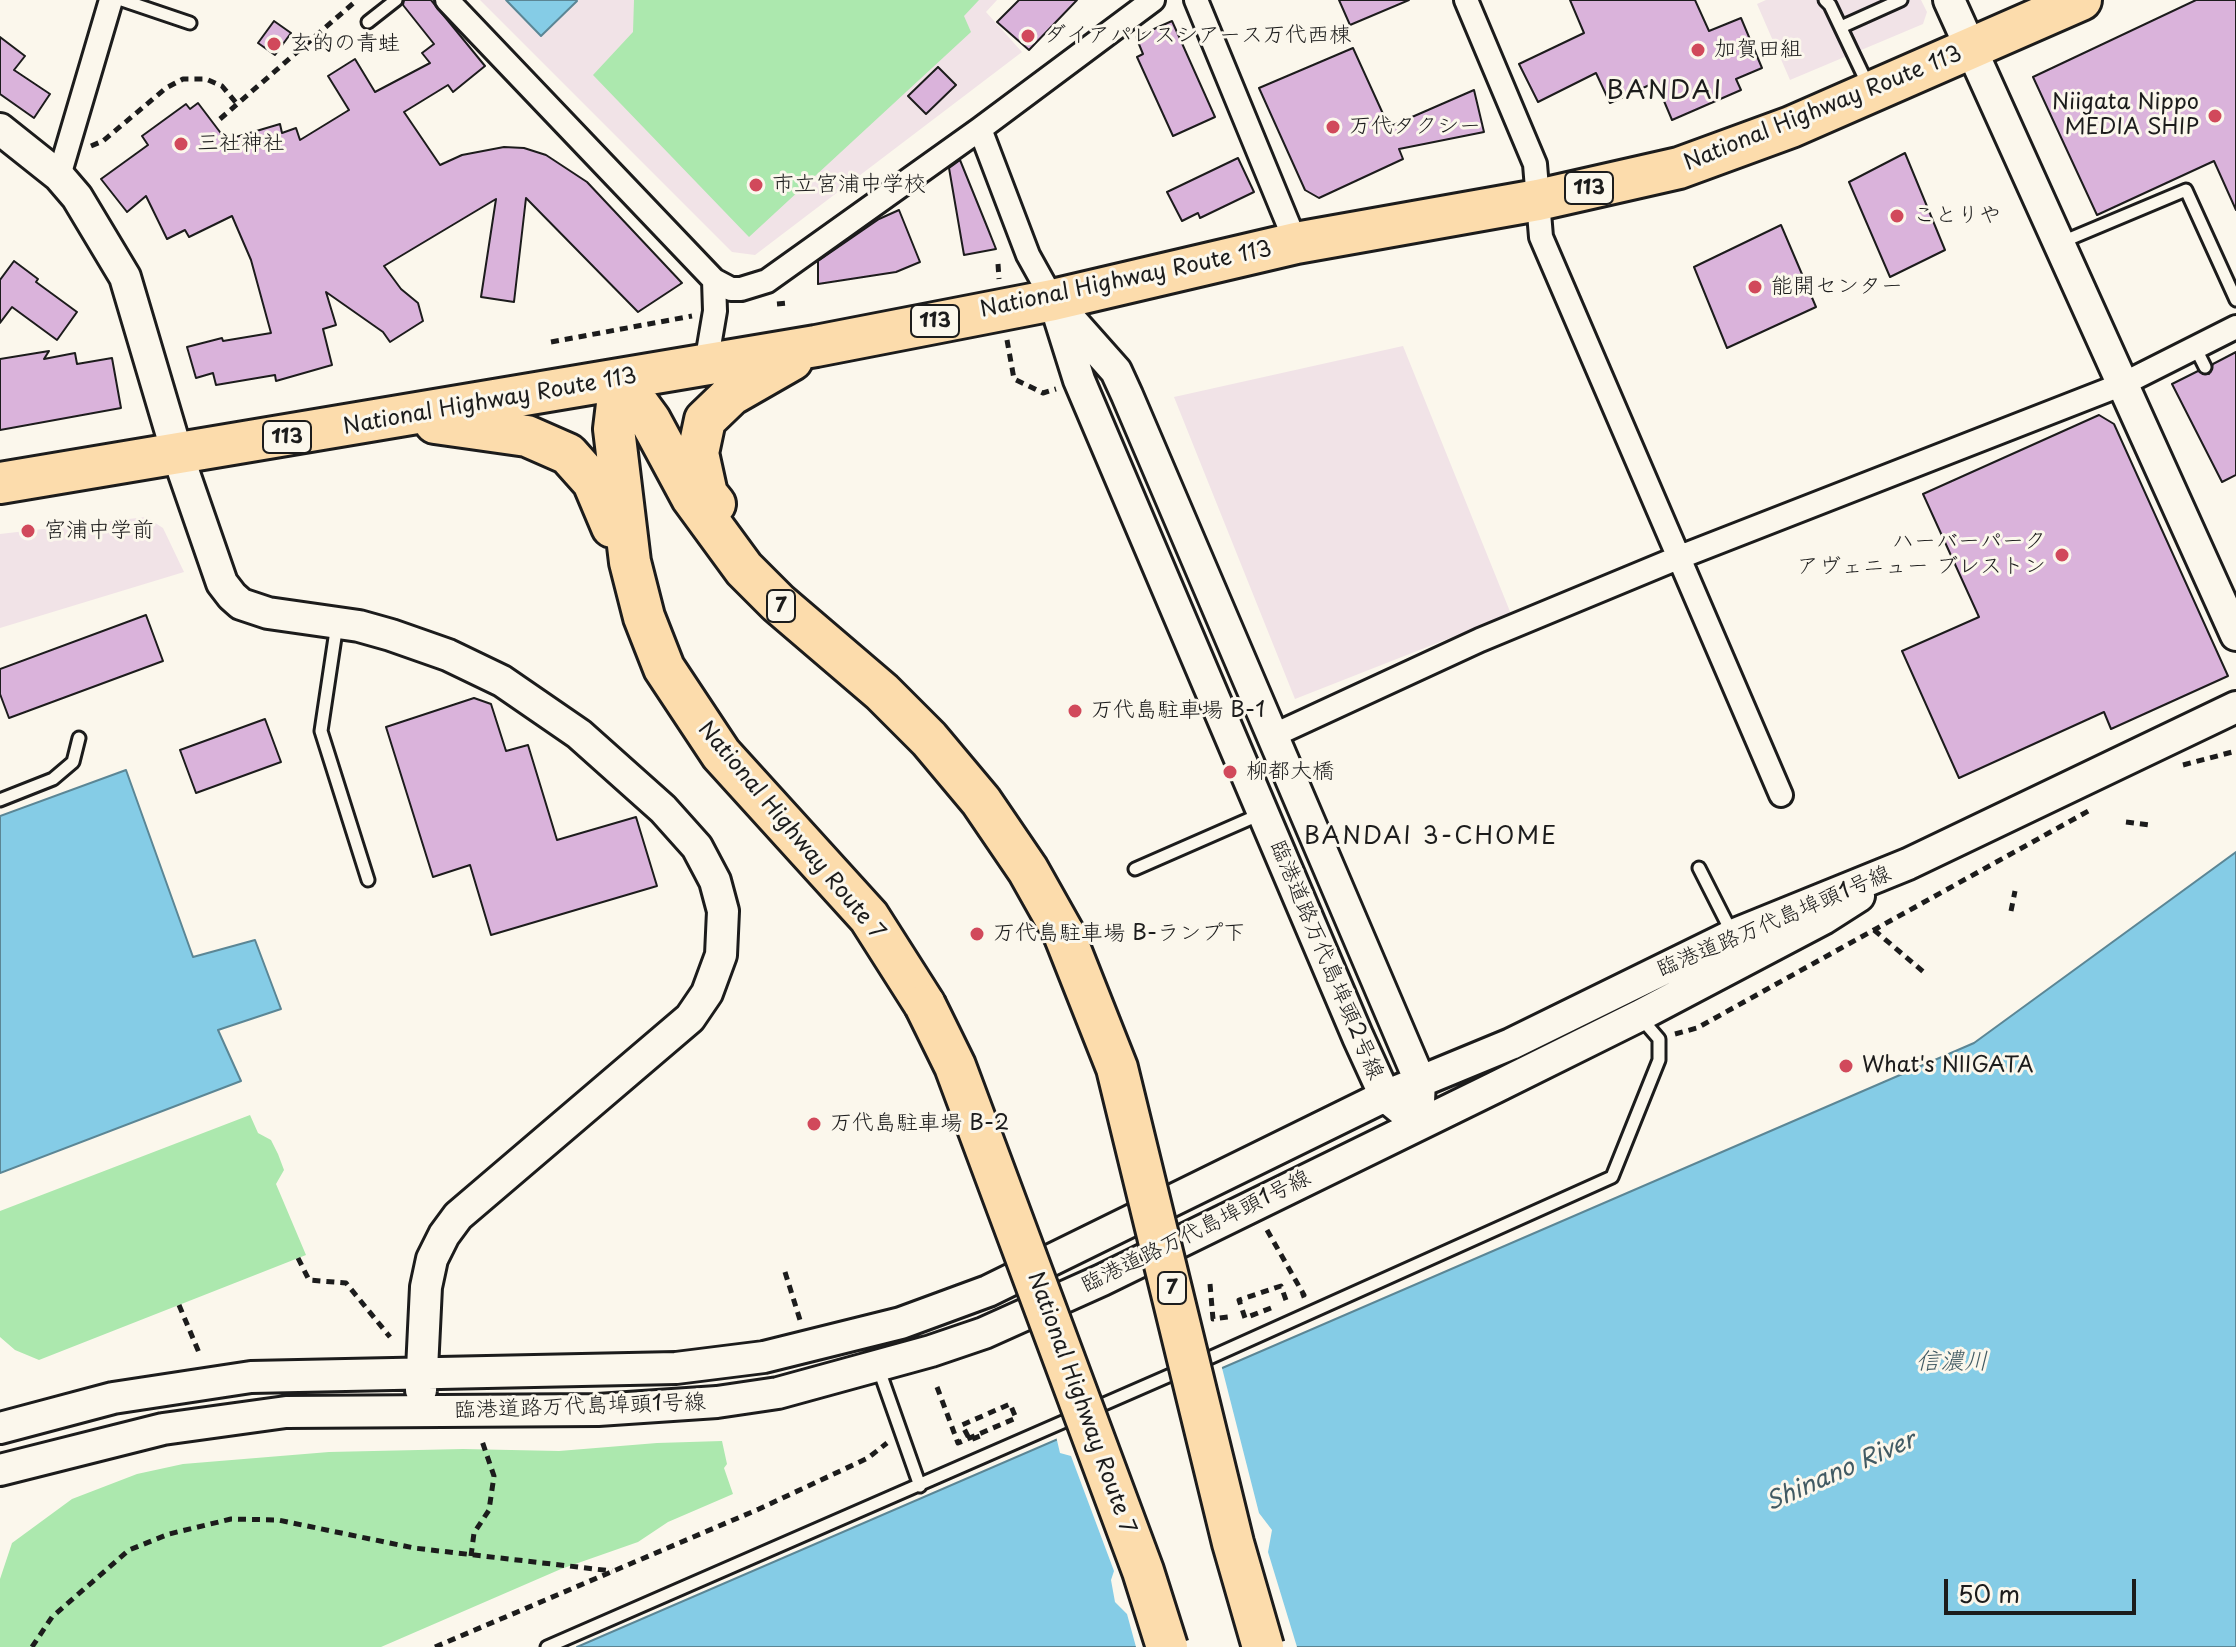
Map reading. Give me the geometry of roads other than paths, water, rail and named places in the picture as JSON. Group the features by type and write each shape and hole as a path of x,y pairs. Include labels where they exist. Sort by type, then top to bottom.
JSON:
{"highway":[{"name":"National Highway Route 113","path":"0,483 178,456 816,346 1053,300 1296,243 1538,200 1679,168 1871,93 2081,0"},
{"path":"744,569 735,530 707,494 698,453 699,435 705,420 731,395 816,346"},
{"name":"7","path":"620,379 650,420 692,498 744,569 778,603 882,692 929,739 981,801 1028,870 1064,934 1117,1068 1233,1543 1263,1647"},
{"name":"National Highway Route 7","path":"620,379 614,429 630,562 644,617 664,668 721,754 869,917 925,1005 961,1080 1143,1571 1167,1647"},
{"path":"396,417 527,436 568,454 593,482 644,617"}],"street":[{"path":"63,162 111,0"},
{"path":"447,0 714,280 731,289 759,286 980,129 1153,0"},
{"path":"1196,0 1296,243"},
{"path":"1466,0 1535,164 1541,237 1781,795"},
{"path":"1949,0 2236,635"},
{"path":"0,129 63,162 125,277 178,456 222,583 232,596 241,604 268,613 391,635 475,667 579,734 663,809 697,847 715,881 723,911 724,935 715,975 690,1018 458,1216 444,1235 432,1259 426,1287 420,1412"},
{"path":"980,129 1028,255 1053,300"},
{"path":"706,364 715,311 714,280"},
{"name":"臨港道路万代島埠頭2号線","path":"1053,300 1116,371 1270,737 1420,1081 1418,1123"},
{"name":"臨港道路万代島埠頭2号線","path":"1053,300 1079,380 1385,1096 1418,1123"},
{"path":"1270,737 1480,640 1680,557 2123,384 2200,357 2236,327"},
{"name":"臨港道路万代島埠頭1号線","path":"0,1428 113,1398 221,1381 295,1374 676,1368 764,1357 864,1334 988,1291 1385,1096 1511,1044 1733,935 1908,864 2236,707"},
{"name":"臨港道路万代島埠頭1号線","path":"0,1470 102,1442 226,1419 286,1412 598,1410 717,1402 778,1393 878,1367 984,1333 1115,1273 1418,1123 1649,1028 1908,864"}],"lane":[{"path":"122,0 190,23"},
{"path":"368,22 396,0"},
{"path":"1841,27 1901,0"},
{"path":"1829,2 1871,93"},
{"path":"2059,243 2186,190 2236,300"},
{"path":"337,623 321,731 368,880"},
{"path":"0,800 53,779 73,762 79,738"},
{"path":"1135,869 1263,813"},
{"path":"1699,868 1733,935"},
{"path":"547,1647 920,1486 1612,1177 1659,1060 1649,1028"},
{"path":"878,1367 920,1486"}],"water":[{"path":"506,0 576,0 577,1 541,36"},
{"path":"126,770 193,957 255,940 281,1009 218,1030 241,1081 0,1173 0,816"},
{"name":"信濃川","path":"2236,852 2236,1647 577,1647 1974,1043"}],"place":[{"name":"ダイアパレスシアース万代西棟","path":"1028,36"},
{"name":"玄的の青蛙","path":"274,44"},
{"name":"加賀田組","path":"1698,50"},
{"name":"Niigata Nippo MEDIA SHIP","path":"2215,116"},
{"name":"万代タクシー","path":"1333,127"},
{"name":"三社神社","path":"181,144"},
{"name":"市立宮浦中学校","path":"756,185"},
{"name":"ことりや","path":"1897,216"},
{"name":"能開センター","path":"1755,287"},
{"name":"宮浦中学前","path":"28,531"},
{"name":"ハーバーパーク アヴェニュー ブレストン","path":"2062,555"},
{"name":"万代島駐車場 B-1","path":"1075,711"},
{"name":"柳都大橋","path":"1230,772"},
{"name":"万代島駐車場 B-ランプ下","path":"977,934"},
{"name":"What's NIIGATA","path":"1846,1066"},
{"name":"万代島駐車場 B-2","path":"814,1124"}],"district":[{"name":"BANDAI","path":"1665,92"},
{"name":"BANDAI 3-CHOME","path":"1431,837"}],"water label":[{"name":"Shinano River","path":"1841,1472"}]}
